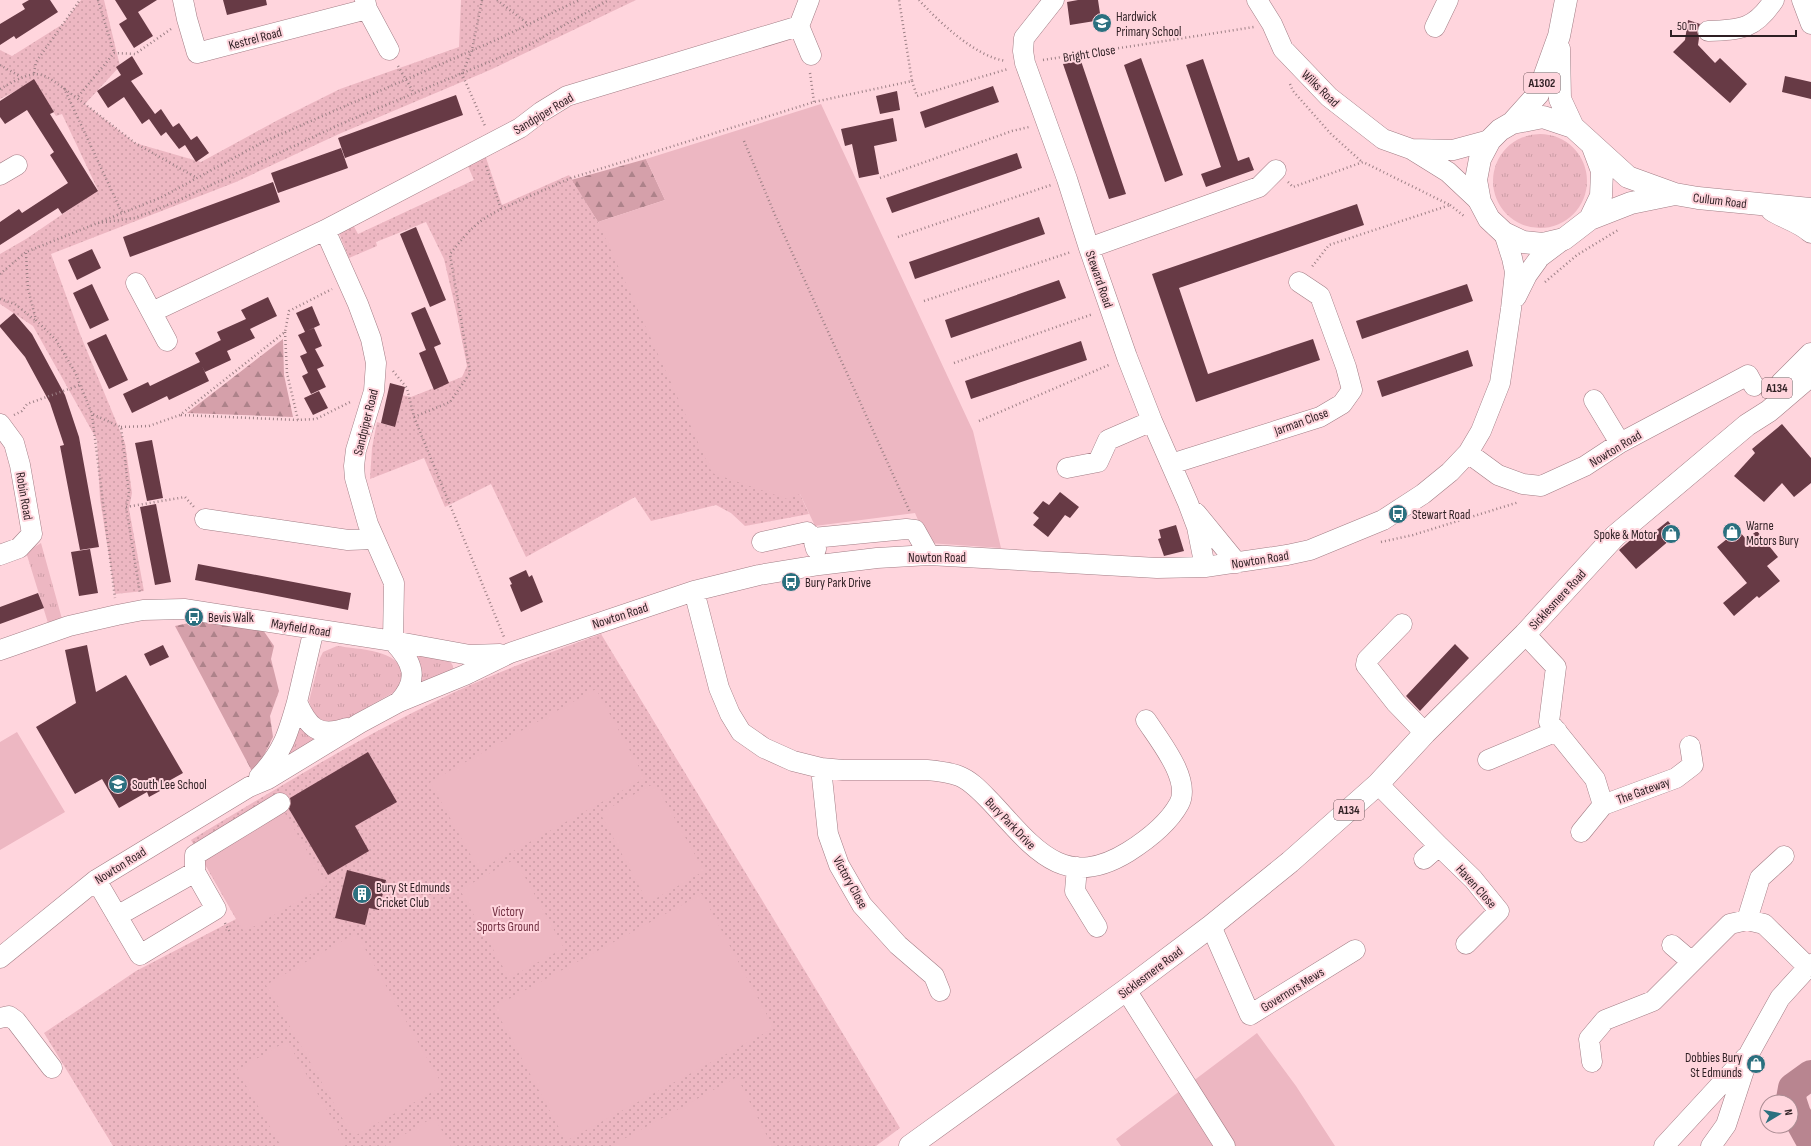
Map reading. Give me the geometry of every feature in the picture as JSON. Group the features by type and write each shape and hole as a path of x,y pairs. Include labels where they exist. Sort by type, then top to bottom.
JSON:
{"main road":[{"name":"A1302","path":"1512,123 1538,94 1559,36 1566,0"},
{"name":"A1302","path":"1559,36 1560,100 1573,127"},
{"path":"1543,117 1573,127 1593,147 1602,171 1601,196 1590,219 1564,239 1543,244 1523,242 1504,233 1489,219 1480,202 1476,180 1480,159 1490,140 1500,130 1512,123 1543,117"},
{"name":"Cullum Road","path":"1593,147 1628,177 1675,194 1766,206 1788,206 1811,209"},
{"name":"Cullum Road","path":"1590,219 1631,203 1675,194"},
{"name":"Cullum Road","path":"1766,206 1779,215 1804,226 1811,232"},
{"name":"Sicklesmere Road","path":"1747,425 1764,402 1811,354"},
{"name":"Sicklesmere Road","path":"910,1146 1126,990 1211,926 1290,862 1378,784 1425,733 1525,634 1615,536 1747,425 1769,411 1811,375"}],"street":[{"path":"809,0 799,26 810,55"},
{"path":"1024,57 1024,38 1054,0"},
{"name":"Wilks Road","path":"1257,0 1272,24 1283,49 1329,97 1383,139 1411,149 1448,172 1480,202"},
{"path":"1435,27 1448,0"},
{"path":"1708,31 1744,28 1760,19 1774,0"},
{"path":"1802,0 1811,24"},
{"path":"366,5 389,50"},
{"name":"Kestrel Road","path":"185,9 197,53 366,5"},
{"name":"Sandpiper Road","path":"152,312 324,230 486,146 520,128 541,112 567,96 799,26"},
{"name":"Steward Road","path":"1024,57 1067,178 1089,248 1127,357 1152,421 1197,527 1205,567"},
{"name":"Wilks Road","path":"1411,149 1453,150 1490,140"},
{"path":"1089,248 1259,187 1276,170"},
{"name":"Sandpiper Road","path":"324,230 358,304 371,340 376,363 374,390 356,450 354,466 355,478 374,539 394,583 393,641"},
{"name":"Nowton Road","path":"0,958 96,880 249,787 268,779 360,723 399,702 465,675 510,653 694,591 759,575 819,565 877,558 929,555 1149,568 1205,567 1287,556 1310,550 1383,520 1423,494 1450,472 1468,453 1481,431 1500,383 1511,308 1514,272 1512,258 1504,233"},
{"name":"Nowton Road","path":"1511,308 1527,275 1540,257 1564,239"},
{"name":"Jarman Close","path":"1170,464 1320,417 1342,404 1352,390 1346,367 1320,296 1299,282"},
{"path":"136,283 167,341"},
{"name":"Nowton Road","path":"1541,486 1585,466 1620,443 1748,375 1754,386"},
{"path":"1594,400 1620,443"},
{"name":"Robin Road","path":"0,555 19,548 32,534 20,465 6,420"},
{"path":"1067,468 1098,462 1108,440 1152,421"},
{"path":"1468,453 1498,475 1523,484 1541,486"},
{"name":"Steward Road","path":"1188,503 1237,563"},
{"path":"205,519 348,540 374,539"},
{"path":"813,538 906,529 915,530 929,555"},
{"path":"762,542 807,532 813,538 819,565"},
{"name":"Bury Park Drive","path":"694,591 719,688 730,714 741,732 764,748 793,761 821,768 843,770 927,770 940,771 960,776 976,786 1038,851 1057,863 1077,867 1092,866 1116,859 1142,843 1164,824 1178,805 1182,796 1182,786 1178,773 1150,742 1146,720"},
{"name":"Mayfield Road","path":"0,650 69,626 117,615 143,610 184,609 393,641 470,655 510,653"},
{"path":"1402,624 1367,660 1366,665 1396,703 1425,733"},
{"name":"Nowton Road","path":"249,787 277,756 287,737 297,702 314,629"},
{"name":"The Gateway","path":"1525,634 1556,667 1549,722 1596,779 1603,805 1676,778 1693,765 1690,746"},
{"path":"393,641 410,662 411,673 408,692 399,702"},
{"name":"Nowton Road","path":"297,702 308,723 316,730 335,732 360,723"},
{"path":"1488,760 1557,731"},
{"name":"Victory Close","path":"821,768 824,815 828,834 839,865 862,905 898,944 934,976 940,991"},
{"path":"1378,784 1439,846 1424,859"},
{"path":"96,880 140,955 216,910 195,872 195,855 280,803"},
{"path":"1581,832 1603,805"},
{"name":"Haven Close","path":"1439,846 1473,879 1499,911 1466,944"},
{"path":"1747,920 1760,878 1784,856"},
{"path":"1077,867 1075,891 1097,928"},
{"path":"117,916 195,872"},
{"path":"1592,1062 1589,1039 1605,1020 1653,1001 1730,924 1747,920 1764,924 1809,966 1780,998 1750,1052 1726,1125 1711,1146"},
{"name":"Governors Mews","path":"1211,926 1250,1015 1355,950"},
{"path":"1672,945 1692,962"},
{"path":"1126,990 1225,1146"},
{"path":"0,1018 9,1016 16,1021 52,1068"},
{"path":"1664,1146 1750,1052"}],"path":[{"path":"34,73 36,62 80,0"},
{"path":"98,0 114,53"},
{"path":"482,0 472,50 462,74 486,146 500,209"},
{"path":"497,0 528,24"},
{"path":"0,274 26,252 162,197 263,142 472,50 579,0"},
{"path":"94,224 135,218 175,202 343,123 527,46 609,0"},
{"path":"899,0 912,81 917,96 992,75 1024,57"},
{"path":"919,0 956,36 997,59 1024,57"},
{"path":"114,53 135,54 185,9"},
{"name":"Bright Close","path":"1024,57 1272,24"},
{"path":"389,50 414,93"},
{"path":"77,98 114,53"},
{"path":"810,55 809,65 814,102"},
{"path":"0,65 21,77"},
{"path":"0,89 21,77 34,73 43,74 64,88 135,143 197,178"},
{"path":"414,417 450,402 470,373 450,254 481,219 570,178 814,102 912,81"},
{"path":"64,88 122,213"},
{"path":"880,178 1012,131 1047,122"},
{"path":"744,141 775,214 910,513 915,530"},
{"path":"1276,170 1294,187 1363,162 1450,205 1329,246 1299,282"},
{"path":"898,237 1032,192 1067,178"},
{"path":"1542,284 1577,255 1620,229"},
{"path":"924,301 1076,250 1089,248"},
{"path":"26,252 28,289 36,320"},
{"path":"298,420 287,373 285,332 289,311 347,281"},
{"path":"0,299 15,304 36,320 56,340 75,372 92,414 93,432 117,615"},
{"path":"954,363 1110,308"},
{"path":"180,416 285,332"},
{"path":"980,421 1127,357"},
{"path":"392,369 407,388 414,417 510,653"},
{"path":"6,420 22,411 27,404 80,385"},
{"path":"92,414 121,427 149,426 180,416 298,420 316,419 374,390"},
{"path":"121,427 129,493 126,507 143,610"},
{"path":"1378,543 1419,533 1533,497 1541,486"},
{"path":"126,507 185,497 205,519"}],"green space":[{"path":"81,0 104,0 120,66 85,104 135,143 201,162 278,120 340,89 459,47 461,0 636,0 490,70 339,134 236,182 51,254 80,334 125,443 132,493 129,509 144,591 115,594 100,499 97,440 33,326 0,304 0,254 26,239 98,190 62,114 56,116 33,82 0,99 0,50 12,56 63,24"},
{"path":"821,104 973,431 1001,548 928,543 915,513 815,526 800,494 787,499 712,473 598,222 665,200 646,159"},
{"path":"1540,134 1558,138 1573,148 1583,163 1587,181 1583,199 1573,214 1558,224 1540,228 1522,224 1507,214 1497,199 1493,181 1497,163 1507,148 1522,138"},
{"path":"485,155 502,205 569,175 598,222 800,494 809,514 745,526 731,513 716,505 651,521 635,497 526,557 491,484 445,507 424,458 370,479 372,448 377,422 394,427 402,395 411,397 462,377 467,366 444,259 426,222 376,242 377,246 349,258 339,233 352,223 358,234 474,180 467,164"},
{"path":"646,159 665,200 598,222 571,180"},
{"path":"283,339 284,375 293,417 187,413"},
{"path":"41,543 62,619 48,623 26,552"},
{"path":"207,619 263,630 274,646 271,659 279,691 270,716 273,737 254,775 175,626"},
{"name":"Victory Sports Ground","path":"601,634 900,1128 876,1146 113,1146 44,1033 136,971 236,919 191,840 312,768 404,717 456,691 538,657"},
{"path":"337,646 373,651 385,655 394,660 400,667 401,677 396,691 341,722 336,723 323,721 313,713 309,701 320,658 323,652"},
{"path":"415,654 450,661 453,666 453,670 420,685"},
{"path":"596,689 645,778 479,870 430,782"},
{"path":"298,723 320,737 291,756 289,751"},
{"path":"17,732 65,812 0,850 0,742"},
{"path":"655,783 704,871 648,903 600,813"},
{"path":"283,810 327,885 244,932 202,858"},
{"path":"515,859 564,948 509,978 460,890"},
{"path":"702,894 774,1028 566,1141 494,1007"},
{"path":"356,933 443,1086 353,1137 266,985"},
{"path":"1257,1033 1296,1086 1335,1146 1121,1146 1116,1139"},
{"path":"287,1041 346,1143 340,1146 281,1146 237,1070"},
{"path":"737,1077 772,1146 611,1146"},
{"path":"434,1117 451,1146 385,1146"}],"building":[{"path":"29,0 50,0 58,12 16,39 14,36 0,45 0,24 25,9 22,4"},
{"path":"115,0 157,0 138,12 153,36 134,48 119,24 127,19"},
{"path":"223,0 266,0 267,5 227,15"},
{"path":"1078,0 1098,0 1101,20 1070,25 1067,2"},
{"path":"1688,20 1700,24 1697,31 1699,38 1698,45 1715,63 1720,58 1747,84 1730,103 1673,52 1685,40"},
{"path":"132,56 143,74 131,81 155,114 161,109 173,127 179,123 191,140 197,136 209,153 196,162 185,145 179,149 166,132 161,136 149,119 142,124 124,97 108,108 97,91 121,75 116,67"},
{"path":"1080,58 1126,194 1109,199 1063,64"},
{"path":"1141,58 1183,175 1165,182 1124,65"},
{"path":"1203,59 1238,161 1249,157 1254,170 1206,187 1201,174 1221,167 1186,65"},
{"path":"1785,76 1811,82 1811,99 1782,92"},
{"path":"34,79 54,112 50,114 98,191 62,214 58,208 0,245 0,222 19,209 22,213 68,183 50,155 54,152 27,110 5,124 0,117 0,101"},
{"path":"993,86 999,102 925,128 920,112"},
{"path":"897,91 900,110 880,114 876,96"},
{"path":"456,95 463,115 345,158 338,138"},
{"path":"893,118 897,141 874,146 879,174 859,178 852,144 845,146 841,129"},
{"path":"341,148 348,168 278,193 271,173"},
{"path":"1017,153 1022,168 892,213 886,198"},
{"path":"273,182 280,202 130,257 123,237"},
{"path":"1357,204 1364,225 1179,288 1208,374 1313,339 1320,360 1196,402 1152,274"},
{"path":"1039,217 1045,234 915,279 909,262"},
{"path":"416,227 446,300 430,307 400,234"},
{"path":"92,249 101,268 77,280 68,260"},
{"path":"1059,280 1066,298 951,338 945,320"},
{"path":"92,284 109,320 90,329 73,293"},
{"path":"1467,284 1473,301 1362,339 1356,321"},
{"path":"268,297 277,316 250,329 255,338 227,351 231,360 205,372 202,366 209,381 169,400 167,396 132,413 123,394 148,382 150,386 200,362 195,353 221,340 217,332 246,319 241,310"},
{"path":"312,306 320,325 305,332 296,313"},
{"path":"425,307 441,344 434,347 449,383 434,390 419,353 426,350 411,313"},
{"path":"14,313 32,334 65,395 79,437 99,547 80,550 60,446 64,445 50,403 25,357 0,327 0,325"},
{"path":"314,328 322,346 315,349 324,366 317,369 326,387 311,394 302,376 308,373 300,356 307,353 298,335"},
{"path":"106,334 128,380 109,389 87,343"},
{"path":"1081,341 1087,360 971,399 965,381"},
{"path":"1468,350 1473,366 1382,397 1377,381"},
{"path":"390,383 405,387 395,427 381,423"},
{"path":"319,391 328,408 313,415 304,398"},
{"path":"1782,424 1811,458 1811,483 1794,497 1782,483 1764,502 1734,476 1755,453 1752,449"},
{"path":"152,440 163,498 147,501 135,443"},
{"path":"1060,492 1079,507 1070,518 1065,515 1048,537 1033,525 1039,518 1033,513 1043,501 1049,505"},
{"path":"156,504 171,582 155,585 140,507"},
{"path":"1668,521 1678,533 1636,569 1619,550 1642,530 1648,537"},
{"path":"1176,525 1184,551 1164,556 1158,539 1161,538 1159,530"},
{"path":"1738,530 1746,539 1757,531 1778,557 1767,566 1780,581 1759,598 1757,596 1734,616 1723,603 1747,583 1717,547"},
{"path":"90,549 98,593 79,596 71,552"},
{"path":"198,564 351,593 348,610 195,580"},
{"path":"526,570 529,577 532,575 543,602 521,612 510,585 512,584 509,578"},
{"path":"38,593 44,608 0,624 0,607"},
{"path":"1455,644 1469,658 1420,711 1406,696"},
{"path":"87,645 96,692 126,675 183,773 158,787 160,791 149,797 147,792 119,808 102,779 75,794 36,727 76,703 65,650"},
{"path":"163,645 169,657 150,666 144,654"},
{"path":"368,752 397,802 355,826 369,851 328,875 289,809 291,803 290,798"},
{"name":"Bury St Edmunds Cricket Club","path":"347,870 386,880 379,910 369,908 365,925 335,918"}],"waterway":[{"path":"1811,1075 1793,1088 1791,1099 1796,1114 1811,1141"}],"place":[{"name":"Hardwick Primary School","path":"1102,23"},
{"name":"Stewart Road","path":"1398,514"},
{"name":"Warne Motors Bury","path":"1732,532"},
{"name":"Spoke & Motor","path":"1671,534"},
{"name":"Bury Park Drive","path":"791,582"},
{"name":"Bevis Walk","path":"194,617"},
{"name":"South Lee School","path":"118,784"},
{"name":"Bury St Edmunds Cricket Club","path":"362,894"},
{"name":"Dobbies Bury St Edmunds","path":"1756,1064"}]}
